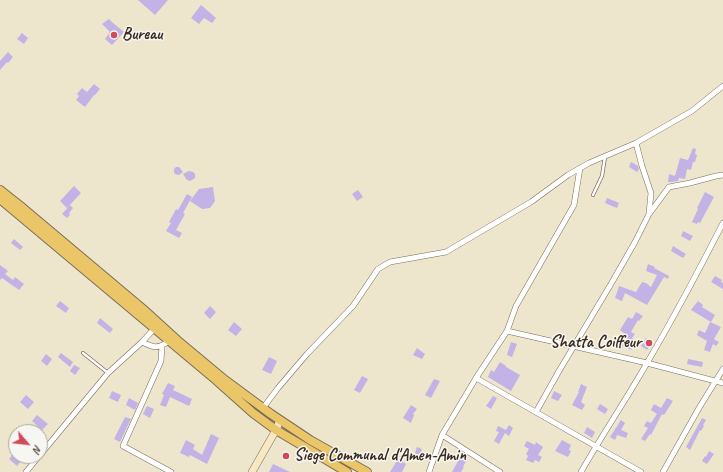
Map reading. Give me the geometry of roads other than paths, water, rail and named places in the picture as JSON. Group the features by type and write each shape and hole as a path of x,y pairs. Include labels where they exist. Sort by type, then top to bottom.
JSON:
{"main road":[{"path":"0,190 143,309 177,340 263,408 317,443 367,472"},
{"path":"0,199 154,329 166,344 216,380 252,413 276,430 347,472"}],"street":[{"path":"263,408 307,354 353,306 378,269 390,262 446,252 530,202 580,168 636,143 692,111 723,86"},
{"path":"636,143 651,193 649,214"},
{"path":"429,472 442,435 476,378 507,331 516,306 574,205 580,168"},
{"path":"536,412 635,242 649,214 669,187 723,175"},
{"path":"581,472 647,363 697,274 723,223"},
{"path":"48,446 108,373 154,329"},
{"path":"507,331 647,363 723,383"},
{"path":"142,342 153,347 166,344 161,361 123,446 172,472"},
{"path":"663,472 723,369"},
{"path":"476,378 641,472"},
{"path":"252,472 276,430 280,420"},
{"path":"442,435 500,472"},
{"path":"26,472 33,464"}],"lane":[{"path":"593,194 602,176 606,156"},
{"path":"83,353 108,373"}],"place":[{"name":"Bureau","path":"114,35"},
{"name":"Shatta Coiffeur","path":"649,343"},
{"name":"Siege Communal d'Amen-Amin","path":"286,456"}]}
